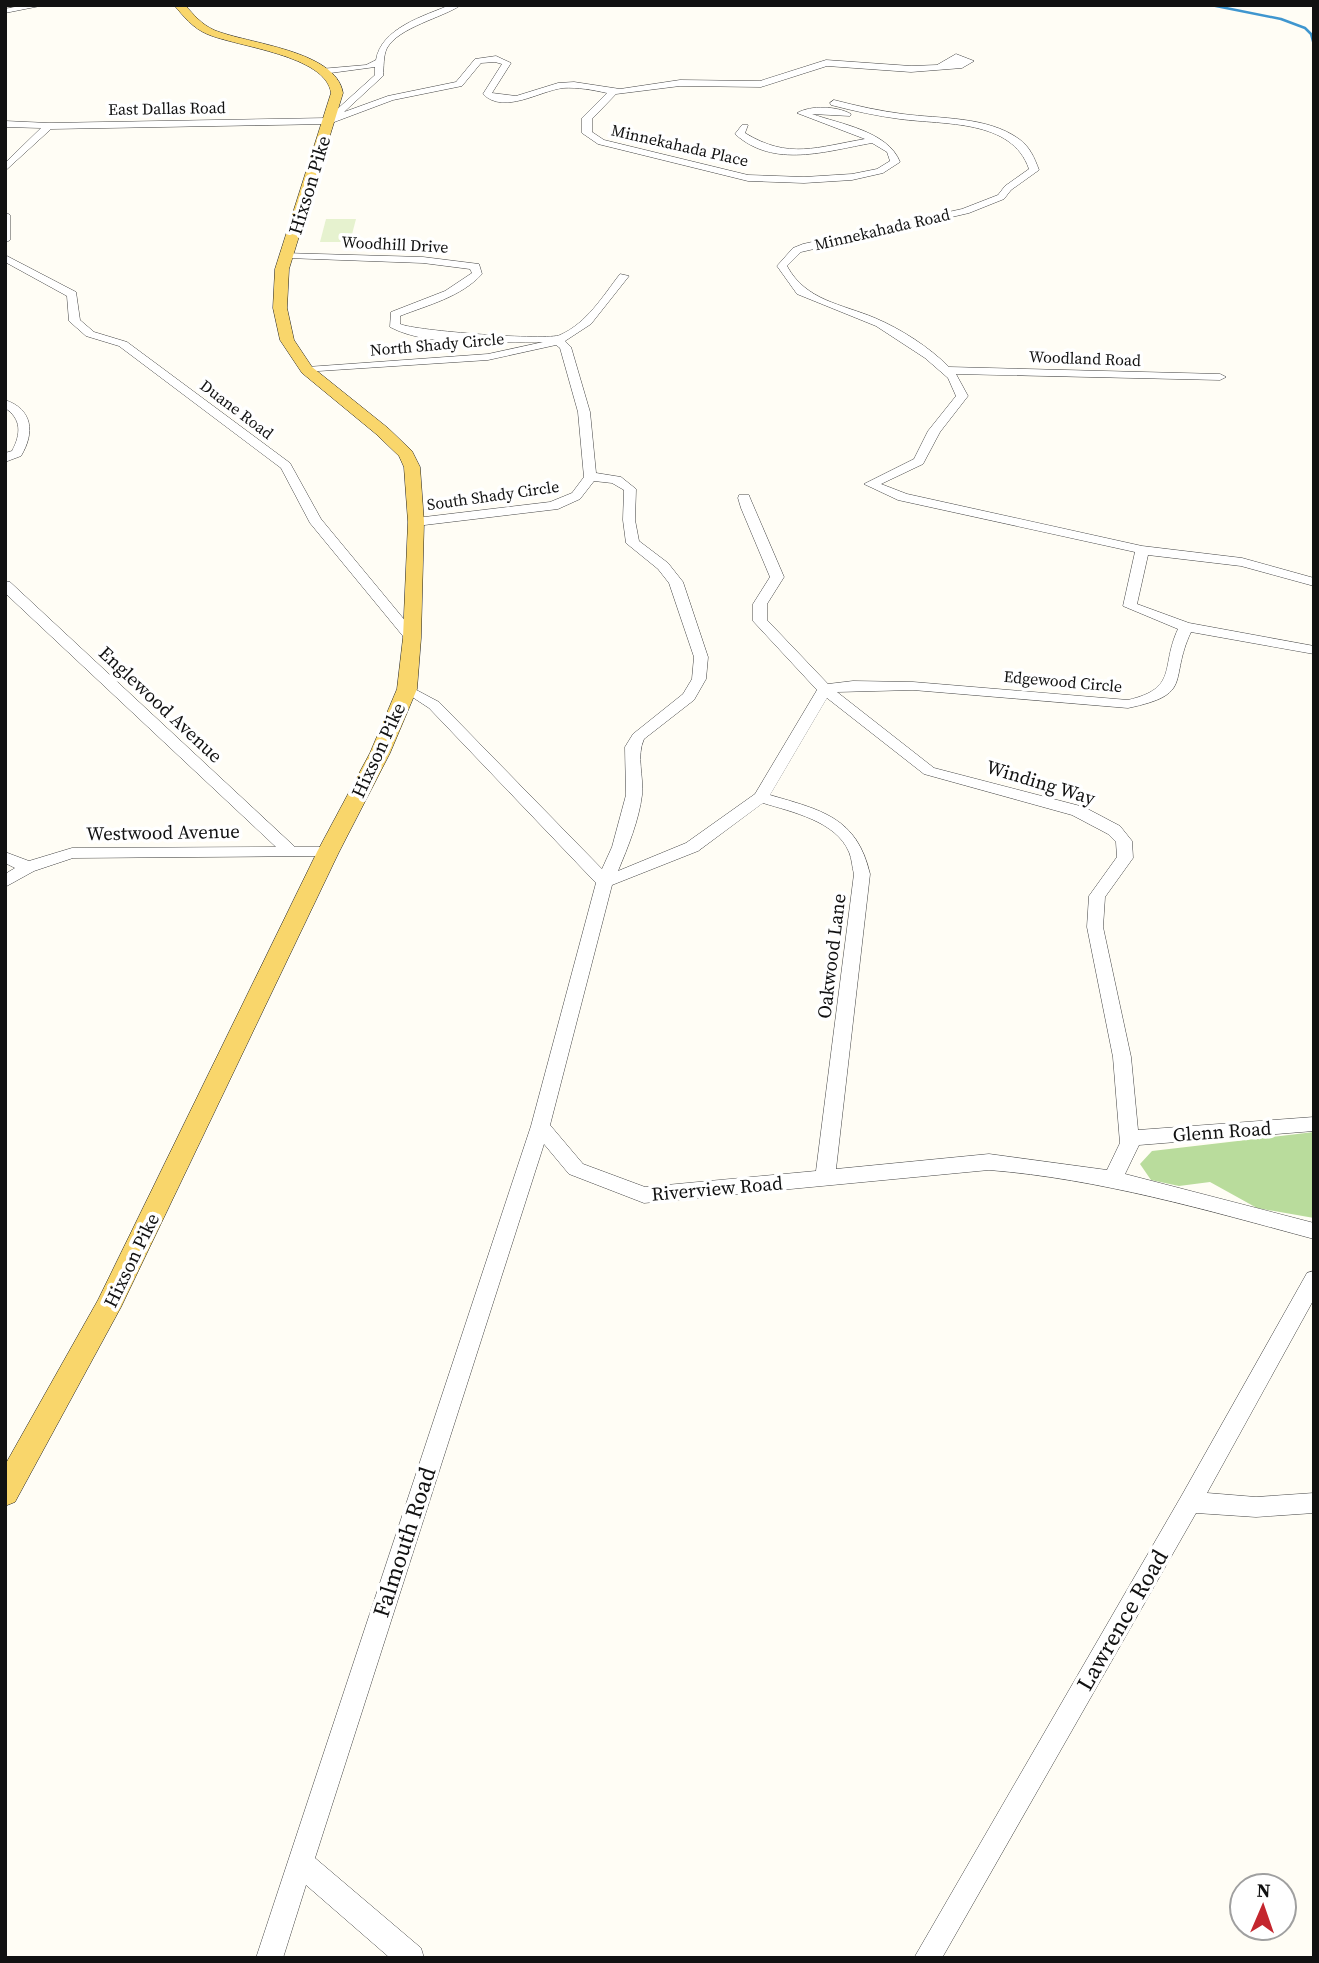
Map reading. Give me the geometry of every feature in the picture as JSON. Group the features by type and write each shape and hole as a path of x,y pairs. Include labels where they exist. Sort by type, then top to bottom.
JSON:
{"main road":[{"path":"179,5 195,24 211,32 312,64 323,71"},
{"name":"Hixson Pike","path":"5,1493 108,1307 328,852 380,753 407,689 412,638 416,522 412,467 406,454 382,431 307,370 287,340 279,308 279,286 287,255 337,93 335,82 323,71"}],"street":[{"path":"5,11 41,5"},
{"path":"328,121 372,85 379,76 380,61 387,42 457,5"},
{"name":"Minnekahada Place","path":"328,121 391,98 459,85 478,61 483,59 506,63 487,94 492,98 517,99 558,86 574,85 614,91 680,83 761,84 826,63 911,68 944,65"},
{"path":"323,71 368,67 380,61"},
{"name":"Minnekahada Place","path":"614,91 587,118 587,132 601,142 748,178 804,180 852,177 880,171 895,162 891,151 873,140 801,113 827,110 897,122 948,122"},
{"name":"Minnekahada Road","path":"834,103 882,114 987,128 1009,137 1026,149 1033,158 1034,170 1008,188 1001,197 965,211 807,246 797,250 782,265 796,287 805,295 881,325 949,370"},
{"name":"East Dallas Road","path":"5,124 50,126 328,121"},
{"path":"5,168 50,126"},
{"path":"745,127 740,134 763,148 794,154 873,140"},
{"path":"5,215 5,240"},
{"name":"Woodhill Drive","path":"287,255 423,260 475,266 477,274 469,282 449,293 395,314 394,325 398,330 425,334 558,341"},
{"name":"Duane Road","path":"5,258 72,294 75,321 90,334 123,344 286,466 315,520 412,638"},
{"name":"North Shady Circle","path":"307,370 488,357 517,353 558,341 582,326 624,276"},
{"path":"540,1126 605,882 620,847 634,795 633,747 638,737 689,697 699,679 701,657 696,635 684,612 676,582 663,566 634,542 629,520 630,489 623,482 590,477 584,412 565,348 558,341"},
{"path":"949,370 962,387 962,396 934,431 919,461 870,484 903,497 1142,550 1242,562 1314,582"},
{"name":"Woodland Road","path":"949,370 1220,377"},
{"path":"5,403 17,409 25,425 26,437 17,453 5,458"},
{"name":"South Shady Circle","path":"416,522 553,506 576,496 590,477"},
{"path":"605,882 692,847 761,797 825,689 760,621 760,604 777,577 751,521 744,498"},
{"path":"1142,550 1130,606 1186,627 1314,650"},
{"name":"Englewood Avenue","path":"5,585 290,851"},
{"name":"Edgewood Circle","path":"825,689 853,685 913,686 1128,704 1151,701 1167,691 1174,675 1180,637 1186,627"},
{"path":"407,689 434,705 605,882"},
{"name":"Winding Way","path":"825,689 929,771 1078,811 1114,830 1124,841 1125,858 1097,895 1095,926 1122,1057 1130,1143 1113,1179"},
{"name":"Oakwood Lane","path":"761,797 811,812 843,833 857,850 862,874 825,1179"},
{"name":"Westwood Avenue","path":"5,882 28,867 72,853 328,852"},
{"path":"5,857 28,867"},
{"name":"Glenn Road","path":"1129,1138 1314,1124"},
{"name":"Riverview Road","path":"540,1126 576,1169 644,1195 989,1162 1036,1165 1113,1179 1314,1231"},
{"name":"Falmouth Road","path":"269,1958 540,1126"},
{"name":"Lawrence Road","path":"927,1958 1190,1502 1314,1279"},
{"path":"1190,1502 1256,1507 1314,1503"},
{"path":"300,1863 411,1958"}],"green space":[{"path":"326,219 356,219 350,242 320,242"},
{"path":"1314,1132 1314,1218 1257,1208 1210,1182 1179,1186 1151,1180 1140,1164 1152,1151"}],"waterway":[{"path":"1211,5 1281,19 1305,28 1311,34 1314,45"}]}
